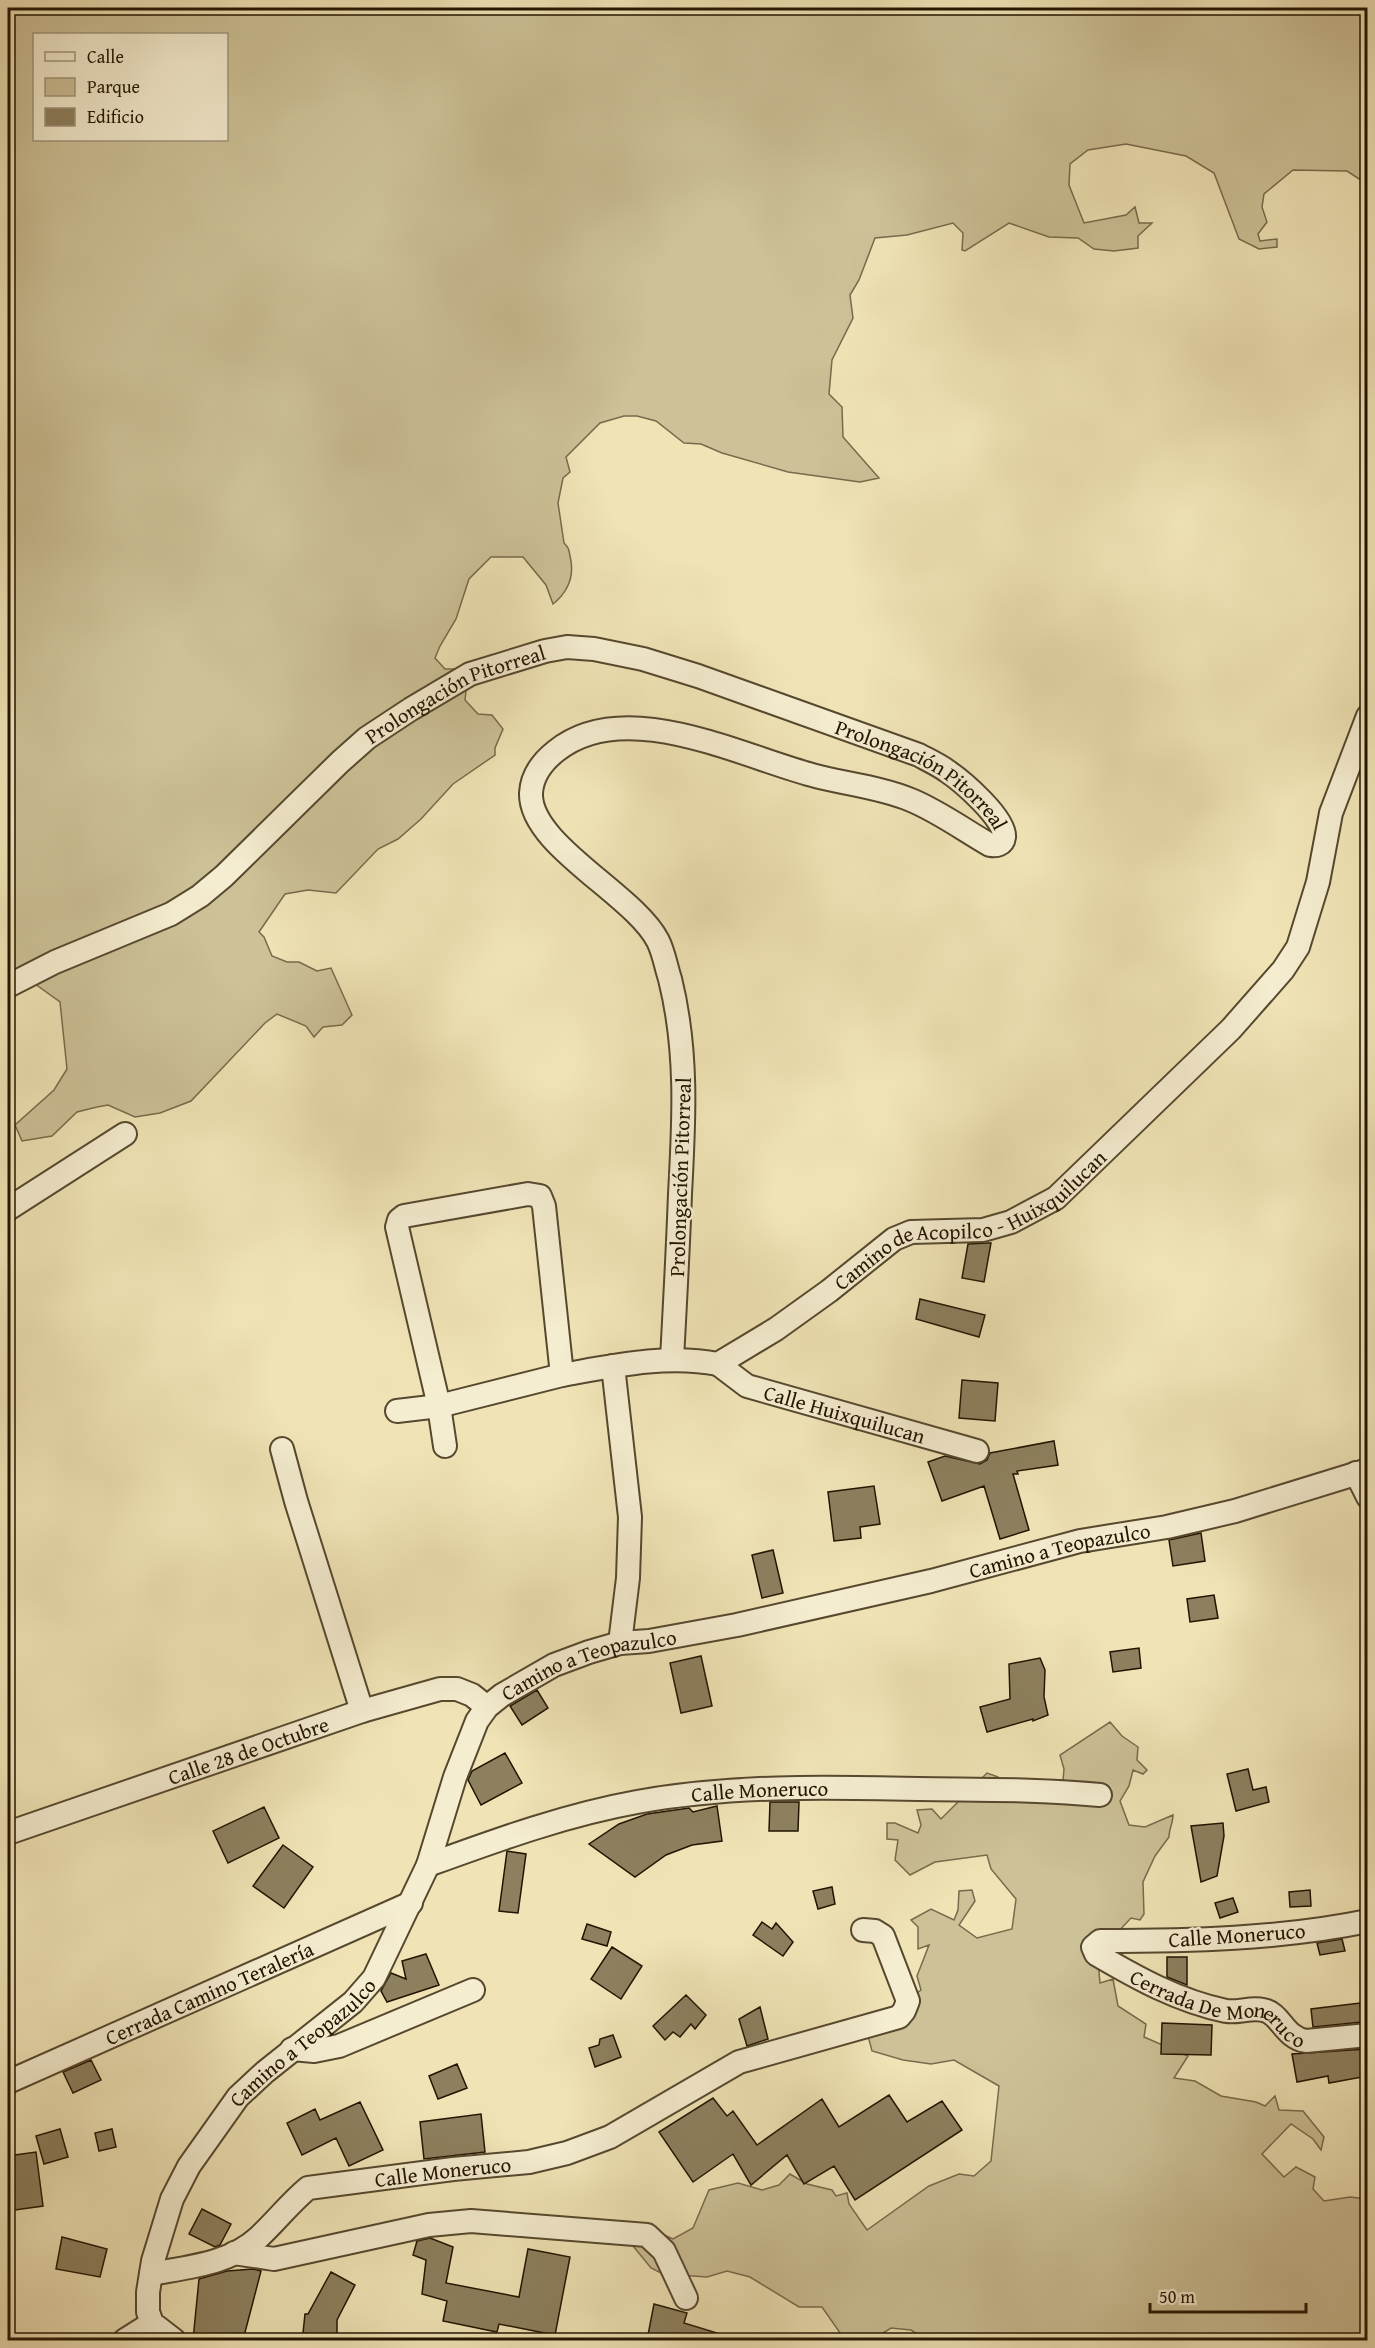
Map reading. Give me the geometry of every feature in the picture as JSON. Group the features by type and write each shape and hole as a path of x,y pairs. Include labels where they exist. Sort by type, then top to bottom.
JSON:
{"street":[{"name":"Prolongación Pitorreal","path":"8,986 55,962 171,914 200,896 224,876 367,738 470,674 545,651 567,647 594,649 643,659 698,676 919,755 938,765 967,787 989,810 1001,825 1004,836 1002,843 997,846 990,845 907,798 811,775 678,734 617,728 592,732 566,742 544,759 535,775 531,795 536,817 564,850 643,918 658,942 675,1000 683,1055 685,1107 672,1359"},
{"name":"Camino de Acopilco - Huixquilucan","path":"718,1364 776,1329 829,1291 894,1239 911,1232 983,1230 1011,1222 1056,1198 1231,1029 1282,970 1298,947 1318,882 1331,813 1368,716"},
{"path":"8,1209 125,1134"},
{"path":"445,1446 439,1406 397,1227 399,1220 410,1214 528,1194 540,1196 544,1206 561,1369"},
{"path":"397,1411 439,1406 561,1369 672,1359 718,1364"},
{"name":"Calle Huixquilucan","path":"718,1364 747,1386 977,1451"},
{"path":"613,1366 630,1516 628,1578 620,1643"},
{"path":"282,1449 362,1711"},
{"path":"1362,1472 1368,1497"},
{"name":"Camino a Teopazulco","path":"149,2283 172,2199 189,2166 238,2097 292,2049 352,2002 374,1978 429,1865 455,1777 477,1721 487,1707 502,1695 554,1665 620,1643 675,1636 779,1616 932,1581 1080,1542 1179,1525 1235,1511 1362,1472"},
{"name":"Calle 28 de Octubre","path":"8,1833 362,1711 440,1689 457,1689 472,1695 487,1707"},
{"name":"Calle Moneruco","path":"429,1865 533,1827 580,1814 638,1801 746,1788 792,1786 1021,1789 1100,1795"},
{"name":"Cerrada Camino Teralería","path":"8,2082 411,1903"},
{"name":"Calle Moneruco","path":"1106,1941 1166,1941 1306,1932 1368,1921"},
{"name":"Calle Moneruco","path":"149,2283 234,2253 257,2238 293,2200 308,2188 453,2169 529,2162 567,2154 610,2137 739,2062 899,2017 904,2012 908,2001 883,1936 875,1931 863,1930"},
{"name":"Cerrada De Moneruco","path":"1106,1941 1095,1943 1093,1947 1096,1954 1144,1983 1230,2012 1263,2010 1271,2014 1296,2040 1368,2035"},
{"path":"292,2049 314,2051 339,2046 473,1990"},
{"path":"234,2253 274,2259 429,2226 471,2221 647,2235 664,2251 686,2298"},
{"path":"149,2283 148,2312 152,2323 174,2340"},
{"path":"125,2340 152,2323"}],"green space":[{"path":"8,8 1367,8 1367,184 1347,171 1293,170 1264,194 1262,207 1267,222 1258,234 1260,241 1277,239 1277,247 1259,249 1239,239 1214,173 1186,156 1126,144 1088,150 1070,164 1069,185 1084,223 1126,215 1135,207 1139,223 1152,223 1138,236 1138,248 1114,251 1094,249 1078,238 1049,237 1009,223 965,251 962,250 963,233 953,223 907,235 875,238 859,280 850,295 853,318 832,360 829,394 842,407 843,437 879,478 860,482 788,472 722,453 701,444 684,443 656,421 637,416 624,416 600,423 566,457 570,472 563,478 558,503 564,543 569,551 572,570 563,594 553,604 546,585 523,557 491,557 469,579 456,619 435,658 445,669 458,669 467,682 465,700 478,714 492,715 503,729 495,748 495,755 453,784 421,819 398,839 378,849 336,893 308,890 285,894 259,932 264,937 272,956 287,962 299,962 317,971 331,968 352,1015 342,1025 323,1027 314,1037 306,1026 277,1014 265,1023 191,1101 160,1113 135,1117 108,1105 97,1107 77,1112 52,1136 22,1141 15,1125 54,1090 67,1069 60,1002 35,984 8,994"},
{"path":"1110,1722 1122,1736 1138,1747 1137,1760 1147,1770 1143,1774 1133,1770 1129,1786 1120,1801 1129,1825 1145,1827 1173,1815 1169,1837 1155,1856 1143,1882 1144,1914 1140,1920 1131,1918 1097,1950 1100,1983 1113,1979 1118,2006 1146,2024 1144,2037 1188,2056 1174,2078 1195,2081 1221,2096 1256,2102 1265,2106 1275,2096 1279,2110 1303,2111 1324,2137 1321,2150 1313,2139 1291,2124 1262,2154 1284,2177 1296,2167 1315,2177 1313,2189 1324,2201 1350,2197 1367,2199 1367,2340 927,2340 911,2330 891,2328 872,2340 845,2340 822,2307 799,2307 750,2277 727,2271 707,2277 663,2274 651,2268 633,2246 646,2227 673,2239 693,2228 709,2190 738,2183 762,2190 779,2185 790,2174 807,2184 832,2190 836,2196 847,2193 849,2204 867,2230 929,2186 959,2174 974,2176 991,2161 999,2086 954,2060 931,2064 903,2060 872,2051 867,2032 921,1990 917,1976 929,1945 918,1949 918,1927 911,1920 931,1909 954,1920 958,1910 959,1891 972,1890 975,1901 959,1925 977,1938 1012,1929 1016,1899 991,1869 987,1855 935,1862 910,1875 895,1860 898,1840 887,1839 887,1823 895,1823 918,1833 921,1825 917,1810 932,1809 941,1819 987,1773 998,1777 1009,1792 1063,1781 1064,1769 1060,1755"}],"building":[{"path":"991,1243 984,1282 962,1278 968,1244"},
{"path":"920,1299 985,1315 979,1337 916,1319"},
{"path":"962,1380 998,1383 995,1421 959,1418"},
{"path":"1054,1441 1058,1465 1017,1471 1018,1474 1013,1474 1029,1530 1000,1539 984,1486 942,1501 928,1462 945,1456 980,1464 987,1460 990,1453"},
{"path":"874,1486 880,1524 860,1527 861,1538 834,1541 828,1492"},
{"path":"1201,1533 1205,1561 1173,1566 1169,1540"},
{"path":"773,1550 783,1593 762,1598 752,1555"},
{"path":"1214,1595 1218,1618 1190,1622 1187,1599"},
{"path":"1139,1648 1141,1668 1113,1672 1110,1652"},
{"path":"701,1656 712,1706 681,1713 670,1663"},
{"path":"1040,1658 1045,1670 1044,1697 1048,1715 987,1732 980,1707 1010,1699 1009,1664"},
{"path":"537,1690 548,1708 522,1725 510,1706"},
{"path":"505,1753 522,1783 481,1805 468,1780 472,1771"},
{"path":"1248,1769 1253,1790 1266,1787 1269,1802 1236,1811 1227,1774"},
{"path":"770,1802 799,1802 798,1831 769,1831"},
{"path":"717,1806 722,1841 692,1845 666,1855 635,1877 589,1844 619,1824 647,1814 689,1808 693,1812"},
{"path":"264,1807 279,1838 228,1863 213,1831"},
{"path":"1223,1823 1224,1836 1217,1876 1201,1882 1191,1826"},
{"path":"283,1845 313,1867 284,1908 253,1886"},
{"path":"507,1851 526,1854 518,1913 499,1911"},
{"path":"832,1887 835,1904 818,1909 813,1891"},
{"path":"1310,1890 1311,1906 1290,1907 1289,1892"},
{"path":"1233,1898 1238,1912 1220,1918 1215,1903"},
{"path":"762,1922 772,1929 776,1923 793,1942 783,1956 753,1935"},
{"path":"587,1924 611,1932 607,1946 582,1939"},
{"path":"1342,1939 1345,1951 1320,1955 1317,1943"},
{"path":"612,1947 642,1966 621,1999 591,1979"},
{"path":"426,1954 439,1985 387,2002 381,1991 391,1973 406,1979 402,1961"},
{"path":"1167,1957 1187,1957 1187,1985 1167,1977"},
{"path":"686,1995 706,2015 695,2029 691,2024 680,2037 673,2032 665,2040 653,2026"},
{"path":"1360,2003 1362,2022 1313,2027 1311,2009"},
{"path":"760,2007 768,2039 747,2046 739,2019"},
{"path":"1162,2023 1212,2025 1211,2055 1161,2054"},
{"path":"613,2035 621,2057 595,2067 589,2048 599,2045 600,2039"},
{"path":"1366,2049 1368,2076 1329,2083 1328,2076 1297,2082 1292,2054"},
{"path":"91,2060 101,2080 73,2093 63,2072"},
{"path":"457,2064 467,2088 438,2099 429,2076"},
{"path":"889,2095 907,2122 942,2101 962,2130 855,2200 834,2166 804,2184 787,2155 751,2185 733,2154 693,2182 659,2132 713,2098 727,2116 733,2111 757,2145 822,2099 839,2127"},
{"path":"360,2102 383,2150 349,2166 336,2138 302,2155 287,2123 315,2109 320,2120"},
{"path":"481,2114 485,2152 424,2159 420,2122"},
{"path":"60,2129 68,2157 44,2164 36,2136"},
{"path":"112,2129 116,2147 99,2151 95,2133"},
{"path":"36,2152 43,2206 8,2211 8,2156"},
{"path":"202,2209 231,2224 220,2245 215,2247 189,2234"},
{"path":"62,2237 107,2249 100,2277 56,2269"},
{"path":"430,2238 453,2247 446,2283 519,2297 528,2249 570,2257 555,2335 499,2324 497,2332 443,2321 447,2301 422,2294 426,2260 413,2255 417,2241"},
{"path":"253,2269 261,2271 243,2340 193,2340 199,2279 227,2271"},
{"path":"331,2272 355,2285 337,2320 337,2338 303,2333 305,2314 308,2314"},
{"path":"654,2304 687,2313 684,2323 730,2337 729,2340 647,2340"}]}
